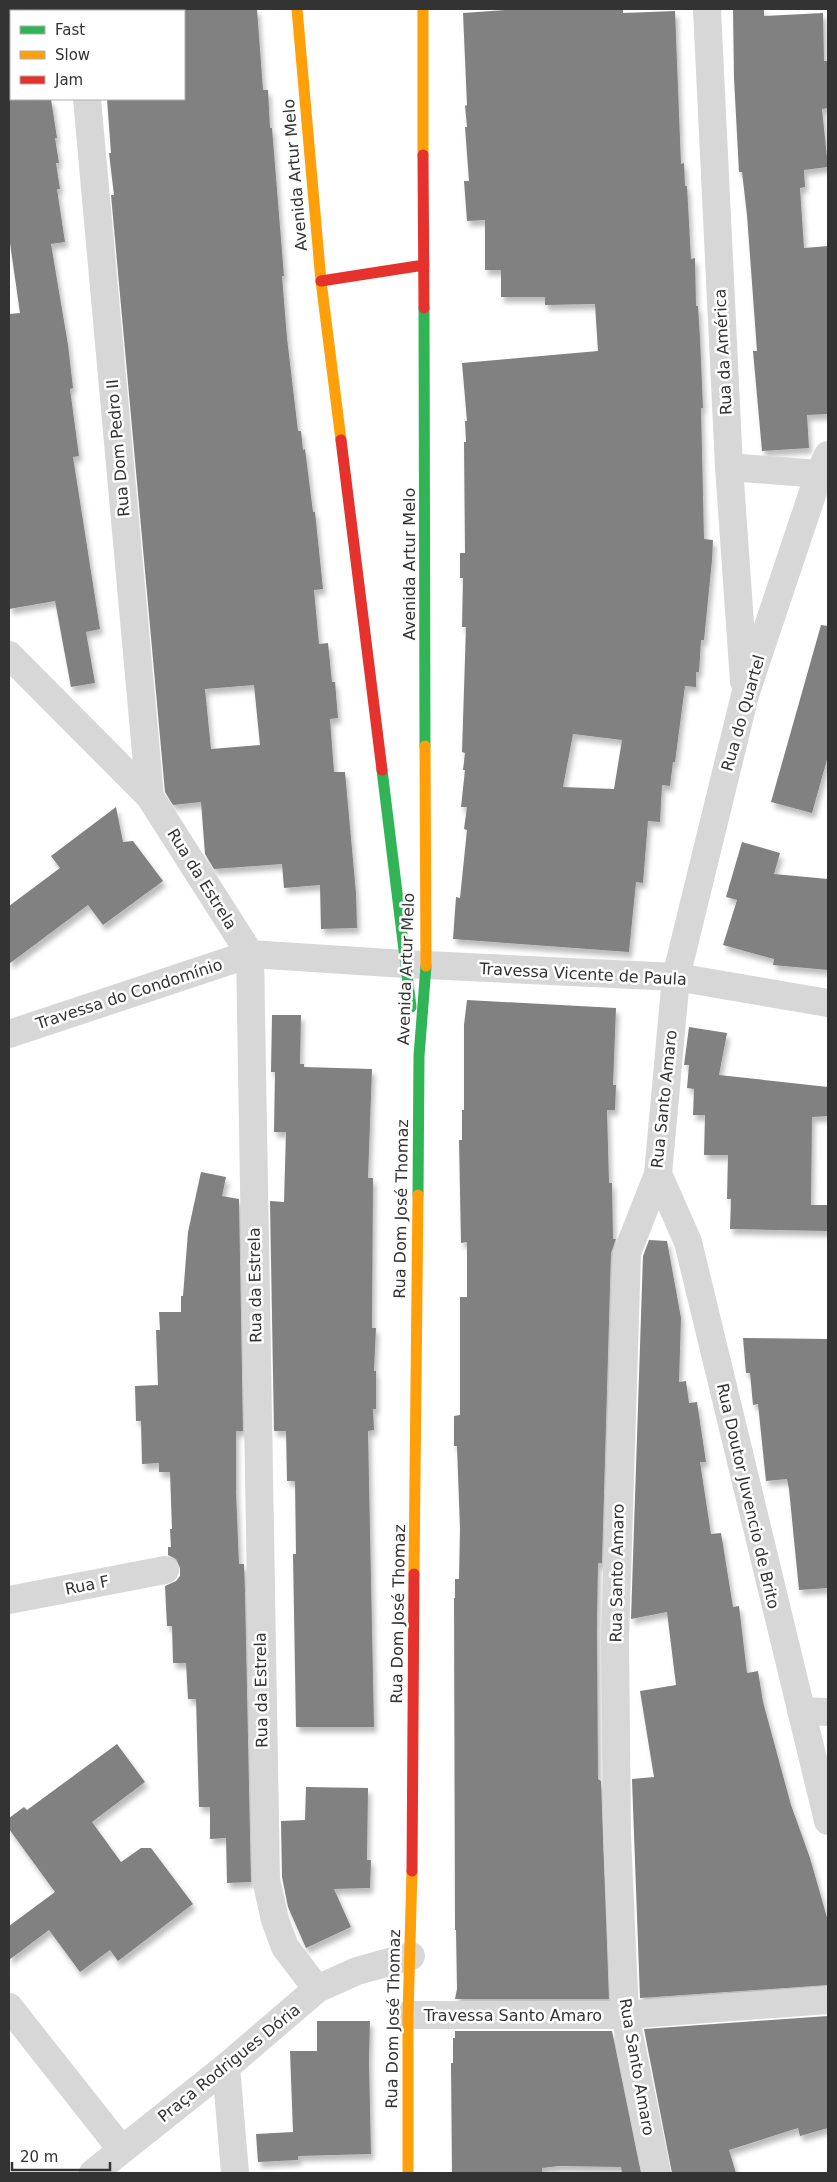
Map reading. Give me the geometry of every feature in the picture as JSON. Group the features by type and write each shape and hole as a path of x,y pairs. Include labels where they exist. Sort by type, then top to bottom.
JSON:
{"main road":[{"name":"Avenida Artur Melo","path":"297,9 321,282 415,965 419,1056"},
{"name":"Avenida Artur Melo","path":"419,1056 415,965 424,265 423,9"},
{"path":"321,282 424,265"},
{"name":"Rua Dom José Thomaz","path":"408,2173 408,2014 411,1956 419,1056"}],"street":[{"name":"Rua da América","path":"707,9 729,467 745,695"},
{"name":"Rua Dom Pedro II","path":"87,100 150,797"},
{"path":"729,467 824,465"},
{"name":"Rua do Quartel","path":"676,977 745,695 824,465"},
{"name":"Rua da Estrela","path":"9,655 150,797 250,954 266,1879 275,1920 285,1947 317,1990"},
{"name":"Travessa Vicente de Paula","path":"250,954 415,965 676,977 828,1004"},
{"name":"Travessa do Condomínio","path":"9,1034 250,954"},
{"name":"Rua Santo Amaro","path":"657,2173 625,2015 618,1836 615,1638 627,1254 658,1174 676,977"},
{"name":"Rua Doutor Juvencio de Brito","path":"658,1174 688,1242 828,1821"},
{"name":"Rua F","path":"9,1600 165,1570"},
{"path":"801,1711 828,1712"},
{"name":"Praça Rodrigues Dória","path":"93,2173 226,2067 317,1990 357,1971 411,1956"},
{"name":"Travessa Santo Amaro","path":"408,2014 625,2015 828,2000"},
{"path":"9,2007 122,2150"},
{"path":"226,2067 235,2173"}],"building":[{"path":"184,9 257,9 263,90 268,90 270,128 272,128 287,338 298,431 301,431 303,450 305,449 313,512 315,512 323,589 314,590 319,644 328,643 332,682 335,682 338,718 330,719 334,772 345,772 356,893 357,928 321,929 320,885 284,888 282,864 214,869 205,854 201,802 173,805 165,792 111,195 114,195 109,153 111,153 107,100 185,100","holes":["254,685 260,745 211,749 205,689"]},
{"path":"519,9 623,9 623,13 675,11 681,164 684,163 685,186 687,186 691,259 695,258 696,306 698,306 700,338 703,408 701,408 704,539 713,540 704,640 701,640 699,672 696,672 696,687 685,686 670,786 662,785 660,822 648,821 643,883 636,882 629,952 453,939 456,897 460,898 467,830 464,829 467,807 461,807 465,770 463,770 465,753 462,752 466,627 462,627 463,578 460,578 460,553 465,553 464,442 466,442 465,421 467,421 462,363 598,351 595,304 545,305 545,297 501,297 501,270 485,270 485,220 467,221 464,181 469,181 465,127 467,127 465,106 467,105 463,13","holes":["573,734 622,740 614,789 563,787"]},
{"path":"733,9 764,9 764,16 823,13 824,61 828,61 828,108 822,109 828,167 804,170 805,187 800,188 804,248 828,246 828,414 807,415 809,448 762,451 753,351 757,351 747,215 742,172 739,172 734,78"},
{"path":"9,99 51,100 59,163 56,163 60,189 57,189 65,242 51,244 68,345 73,388 70,389 79,456 73,457 100,629 86,632 95,683 71,687 55,601 9,609 9,314 20,313 9,236"},
{"path":"821,625 828,626 828,756 812,813 771,802"},
{"path":"116,807 123,842 133,841 163,881 103,925 88,905 9,964 9,906 60,868 51,856"},
{"path":"742,842 780,853 774,874 828,879 828,970 773,965 774,959 723,945 737,900 726,897"},
{"path":"467,1000 616,1008 613,1085 616,1085 615,1110 607,1110 609,1183 612,1183 613,1239 616,1239 611,1253 602,1563 598,1563 597,1624 598,1779 601,1781 609,1999 455,1999 457,1989 455,1930 454,1598 455,1579 459,1579 460,1529 457,1446 454,1446 454,1416 460,1415 460,1297 467,1297 467,1242 461,1243 459,1140 462,1140 462,1110 464,1110 464,1025"},
{"path":"272,1015 301,1015 300,1064 304,1064 304,1067 372,1069 368,1178 373,1178 372,1328 376,1328 374,1371 376,1371 376,1409 373,1409 374,1430 368,1431 374,1727 296,1727 293,1554 296,1554 295,1481 287,1481 286,1431 274,1431 270,1201 284,1202 286,1132 274,1132 275,1072 271,1072"},
{"path":"689,1027 727,1033 719,1075 828,1087 828,1116 812,1117 811,1205 828,1205 828,1231 730,1229 731,1199 727,1199 728,1155 704,1155 705,1115 693,1115 694,1089 687,1088 689,1065 684,1065"},
{"path":"201,1172 226,1177 222,1196 239,1199 243,1431 236,1431 236,1491 239,1564 244,1564 251,1882 227,1883 226,1838 210,1839 210,1807 199,1807 196,1699 188,1699 186,1663 173,1663 172,1626 167,1626 165,1586 176,1581 180,1576 180,1568 176,1559 168,1555 168,1547 171,1547 170,1529 172,1529 170,1472 159,1472 159,1463 142,1464 141,1421 136,1421 135,1386 158,1385 156,1330 160,1330 159,1312 181,1312 188,1232"},
{"path":"649,1240 667,1241 681,1318 679,1382 686,1381 689,1403 697,1402 706,1462 700,1462 711,1534 721,1533 733,1607 739,1606 747,1673 758,1671 763,1702 791,1805 810,1858 828,1921 828,1985 640,1998 632,1779 654,1777 640,1691 676,1685 667,1612 631,1619 643,1256"},
{"path":"743,1338 828,1339 828,1588 799,1590 787,1479 766,1481 758,1404 753,1405 750,1373 746,1373"},
{"path":"117,1744 145,1782 92,1822 121,1862 141,1848 151,1848 193,1904 118,1961 110,1950 80,1972 49,1930 9,1960 9,1926 55,1892 9,1829 9,1818 24,1807 27,1810"},
{"path":"306,1787 368,1788 367,1860 371,1860 370,1888 334,1889 351,1927 306,1948 288,1907 282,1877 281,1821 305,1820"},
{"path":"828,2016 828,2128 800,2136 798,2128 729,2150 736,2173 672,2173 644,2029"},
{"path":"317,2021 370,2021 371,2154 298,2156 298,2160 258,2162 256,2134 293,2132 290,2051 317,2051"},
{"path":"455,2031 612,2031 641,2173 622,2173 621,2167 559,2166 542,2168 542,2173 452,2173 451,2063 453,2063 453,2038 455,2038"}],"traffic: fast":[{"path":"424,308 425,746"},
{"path":"382,770 411,1007"},
{"path":"418,1195 419,1056 426,966"}],"traffic: slow":[{"path":"297,9 321,281 341,440"},
{"path":"423,9 423,155"},
{"path":"425,746 426,966"},
{"path":"414,1574 418,1195"},
{"path":"408,2173 408,2015 412,1871"}],"traffic: jam":[{"path":"423,155 424,308"},
{"path":"321,281 424,265"},
{"path":"341,440 382,770"},
{"path":"412,1871 414,1574"}]}
